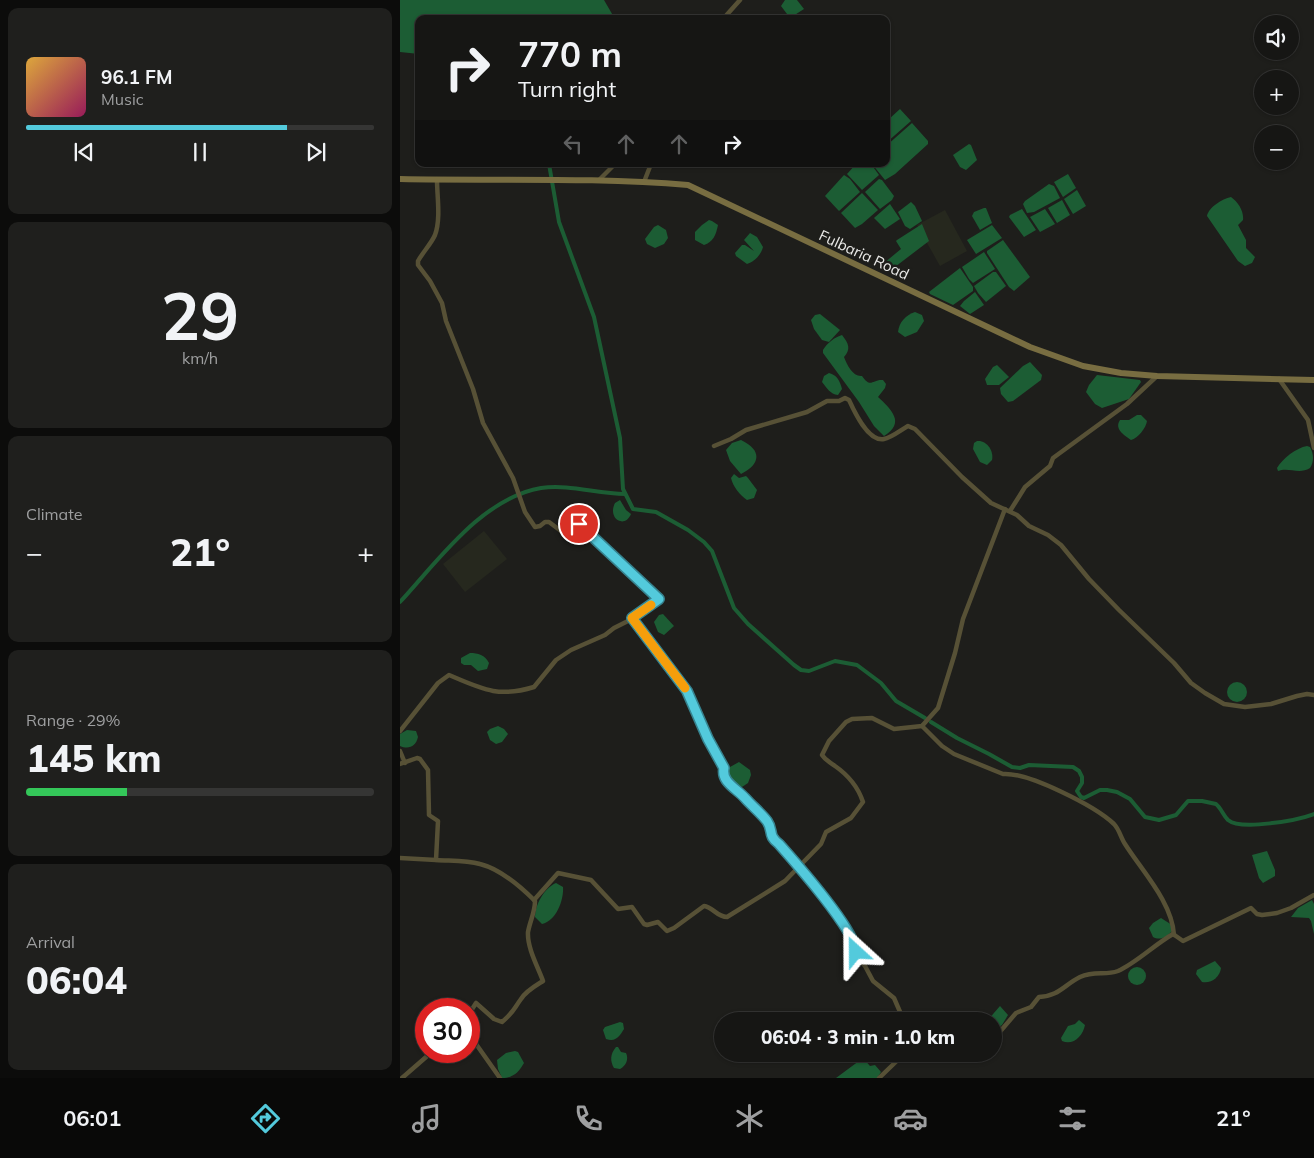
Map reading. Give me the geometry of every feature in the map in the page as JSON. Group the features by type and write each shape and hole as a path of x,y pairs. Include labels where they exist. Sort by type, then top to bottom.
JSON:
{"main road":[{"name":"Fulbaria Road","path":"400,179 598,180 688,185 1030,347 1058,358 1102,370 1157,376 1314,380"}],"street":[{"path":"727,15 740,0"},
{"path":"598,180 612,167"},
{"path":"644,182 651,167"},
{"path":"400,731 438,683 449,675 479,688 501,693 534,687 556,660 571,650 604,635 659,599 579,524 565,534 549,522 535,527 525,512 514,478 483,423 474,389 446,321 442,304 430,281 418,265 418,261 436,229 437,180"},
{"path":"534,900 558,873 577,876 591,880 618,909 632,907 644,924 658,922 665,930 669,931 704,906 712,909 722,917 727,917 785,881 821,844 826,832 851,818 862,802 856,787 846,774 826,761 822,755 829,741 846,722 858,718 872,718 894,729 922,726 938,708 964,619 1008,510 1025,487 1050,466 1053,458 1127,404 1157,376"},
{"path":"1279,379 1308,420 1314,448"},
{"path":"714,446 746,430 807,412 827,401 839,401 845,398 849,400 861,424 877,438 884,439 908,426 915,428 969,484 991,503 1017,515 1029,526 1048,535 1061,545 1089,579 1119,610 1191,682 1205,693 1224,704 1245,707 1270,704 1307,694 1314,695"},
{"path":"632,618 687,691 708,739 724,768 723,773 726,781 738,789 765,818 772,839 800,867 846,928 856,947 857,957 865,966 873,981 894,998 900,1012"},
{"path":"922,726 942,746 954,754 1003,774 1010,773 1036,781 1077,800 1115,825 1125,844 1155,887 1173,923 1174,935"},
{"path":"400,751 402,763 417,758 420,759 428,770 430,816 438,821 436,860"},
{"path":"400,858 480,864 501,874 534,900 535,908 528,934 543,981 530,989 521,998 515,1010 502,1022 494,1019 480,1007"},
{"path":"1174,935 1183,941 1251,908 1257,914 1262,915 1277,913 1291,908 1314,895"},
{"path":"1002,1029 1016,1013 1031,1007 1039,997 1060,992 1071,982 1093,972 1110,974 1120,970 1156,944 1174,935"},
{"path":"480,1050 500,1078"},
{"path":"879,1078 896,1062"},
{"path":"402,1078 419,1063"}],"shaded area":[{"path":"400,0 604,0 613,15 415,15 415,54 400,52"},
{"path":"785,0 797,0 804,9 795,15 788,15 781,6"},
{"path":"900,109 911,121 890,139 890,118"},
{"path":"912,123 928,141 928,144 895,174 885,180 874,167 890,167 890,142"},
{"path":"969,144 977,160 966,170 960,167 953,155"},
{"path":"853,167 873,167 879,175 862,190 847,174"},
{"path":"1068,174 1076,188 1063,197 1054,182"},
{"path":"844,175 850,179 860,192 839,211 825,196"},
{"path":"879,179 882,180 894,196 892,200 880,209 865,192"},
{"path":"1049,184 1054,186 1060,198 1034,212 1027,213 1023,204 1025,201"},
{"path":"1077,190 1086,206 1073,214 1064,199"},
{"path":"862,193 878,210 855,228 841,213"},
{"path":"1231,197 1243,213 1243,220 1238,225 1246,240 1246,248 1255,257 1252,263 1245,266 1238,261 1207,216 1216,204"},
{"path":"1062,200 1070,215 1057,223 1048,208"},
{"path":"911,202 922,221 910,229 905,226 898,212"},
{"path":"890,204 900,219 885,229 874,218"},
{"path":"986,208 992,223 980,230 972,216 974,212"},
{"path":"1022,209 1036,230 1024,237 1009,217"},
{"path":"1045,209 1055,224 1040,232 1030,217"},
{"path":"945,210 967,251 940,266 917,225"},
{"path":"709,220 718,225 714,238 704,245 695,240 695,232"},
{"path":"922,224 929,241 887,273 878,268 901,249 897,240"},
{"path":"658,225 666,230 668,238 664,244 655,248 647,244 645,239 654,227"},
{"path":"992,225 1002,238 976,254 967,240"},
{"path":"750,233 757,237 763,247 757,258 747,264 736,256 735,253 742,245 754,251 744,240"},
{"path":"1003,240 1030,277 1014,291 1009,287 987,253 987,251"},
{"path":"984,252 995,269 973,283 962,267"},
{"path":"960,268 973,287 973,291 953,305 930,294 929,292"},
{"path":"993,272 996,272 1006,286 986,302 974,286"},
{"path":"975,292 984,305 970,314 960,306"},
{"path":"915,312 922,315 924,321 917,332 905,337 898,332 901,322"},
{"path":"820,314 840,330 829,342 822,340 814,329 811,320 815,315"},
{"path":"842,335 848,346 848,351 844,357 851,370 870,383 883,380 886,384 878,397 888,406 895,421 891,431 884,436 874,426 823,353 823,350 829,343"},
{"path":"1030,362 1042,375 1041,380 1013,401 1008,402 1001,394 1000,388 1023,366"},
{"path":"997,365 1009,377 999,385 987,385 985,379 993,367"},
{"path":"829,373 836,377 840,383 842,389 838,395 831,392 822,382 824,376"},
{"path":"1097,375 1140,380 1141,382 1129,399 1102,408 1095,404 1086,392"},
{"path":"1137,415 1141,415 1147,421 1141,432 1131,440 1121,432 1118,423 1120,420 1129,420"},
{"path":"741,440 753,448 756,457 752,466 741,474 730,461 726,450 732,443"},
{"path":"977,441 984,442 991,450 992,460 987,465 980,462 973,449 974,443"},
{"path":"1307,446 1310,447 1313,455 1310,468 1302,471 1278,471 1277,468 1286,457 1294,451"},
{"path":"734,474 739,478 746,476 748,478 757,490 754,498 747,500 737,491 731,478"},
{"path":"620,500 631,514 625,521 618,520 613,514 615,503"},
{"path":"484,531 507,559 465,592 443,564"},
{"path":"663,614 674,626 664,635 658,632 654,622 659,615"},
{"path":"470,653 483,656 489,663 487,669 478,671 471,665 461,663 461,658"},
{"path":"1237,682 1244,685 1247,692 1244,699 1237,702 1230,699 1227,692 1230,685"},
{"path":"498,726 508,734 502,742 496,744 490,740 487,732"},
{"path":"407,730 416,731 418,737 414,745 406,748 400,746 400,734"},
{"path":"739,762 750,770 751,775 748,783 742,787 733,783 726,775 730,767"},
{"path":"1267,851 1275,870 1275,876 1263,883 1259,878 1252,855"},
{"path":"556,883 563,887 560,904 551,919 542,924 535,917 537,907 544,893"},
{"path":"1312,900 1314,904 1314,934 1309,918 1291,917 1298,908"},
{"path":"1161,918 1172,925 1172,931 1163,938 1158,939 1153,937 1149,928"},
{"path":"1215,961 1221,968 1219,974 1212,981 1202,982 1196,974 1197,970"},
{"path":"1137,967 1143,970 1146,976 1143,982 1137,985 1131,982 1128,976 1131,970"},
{"path":"1000,1006 1008,1015 1002,1025 1002,1012 995,1012"},
{"path":"1079,1020 1085,1025 1080,1036 1074,1041 1062,1041 1061,1038 1068,1026 1075,1024"},
{"path":"620,1022 623,1023 624,1029 617,1038 606,1039 603,1030 605,1027"},
{"path":"616,1047 627,1055 624,1066 620,1069 614,1068 611,1060"},
{"path":"518,1052 524,1063 515,1074 502,1078 497,1060 506,1053"},
{"path":"858,1062 866,1062 870,1066 875,1065 881,1072 877,1078 836,1078"}],"waterway":[{"path":"550,167 559,222 594,317 620,438 623,489 633,509 656,512 688,530 704,542 712,551 734,608 748,624 794,665 801,670 809,671 835,661 857,665 881,683 896,701 925,718"},
{"path":"400,602 463,533 499,504 520,494 552,487 625,494"},
{"path":"931,722 1012,767 1020,768 1029,765 1073,767 1079,771 1082,777 1082,783 1077,791 1081,797 1084,798 1100,790 1117,792 1130,799 1145,817 1159,820 1176,815 1188,801 1216,804 1228,820 1245,825 1296,819 1314,814"}],"slow traffic":[{"path":"651,605 632,618 685,688"}],"route":[{"path":"579,524 659,599 632,618 687,691 708,739 724,768 723,773 726,781 738,789 759,814 765,818 770,828 772,839 800,867 836,914 856,947 856,952"}]}
